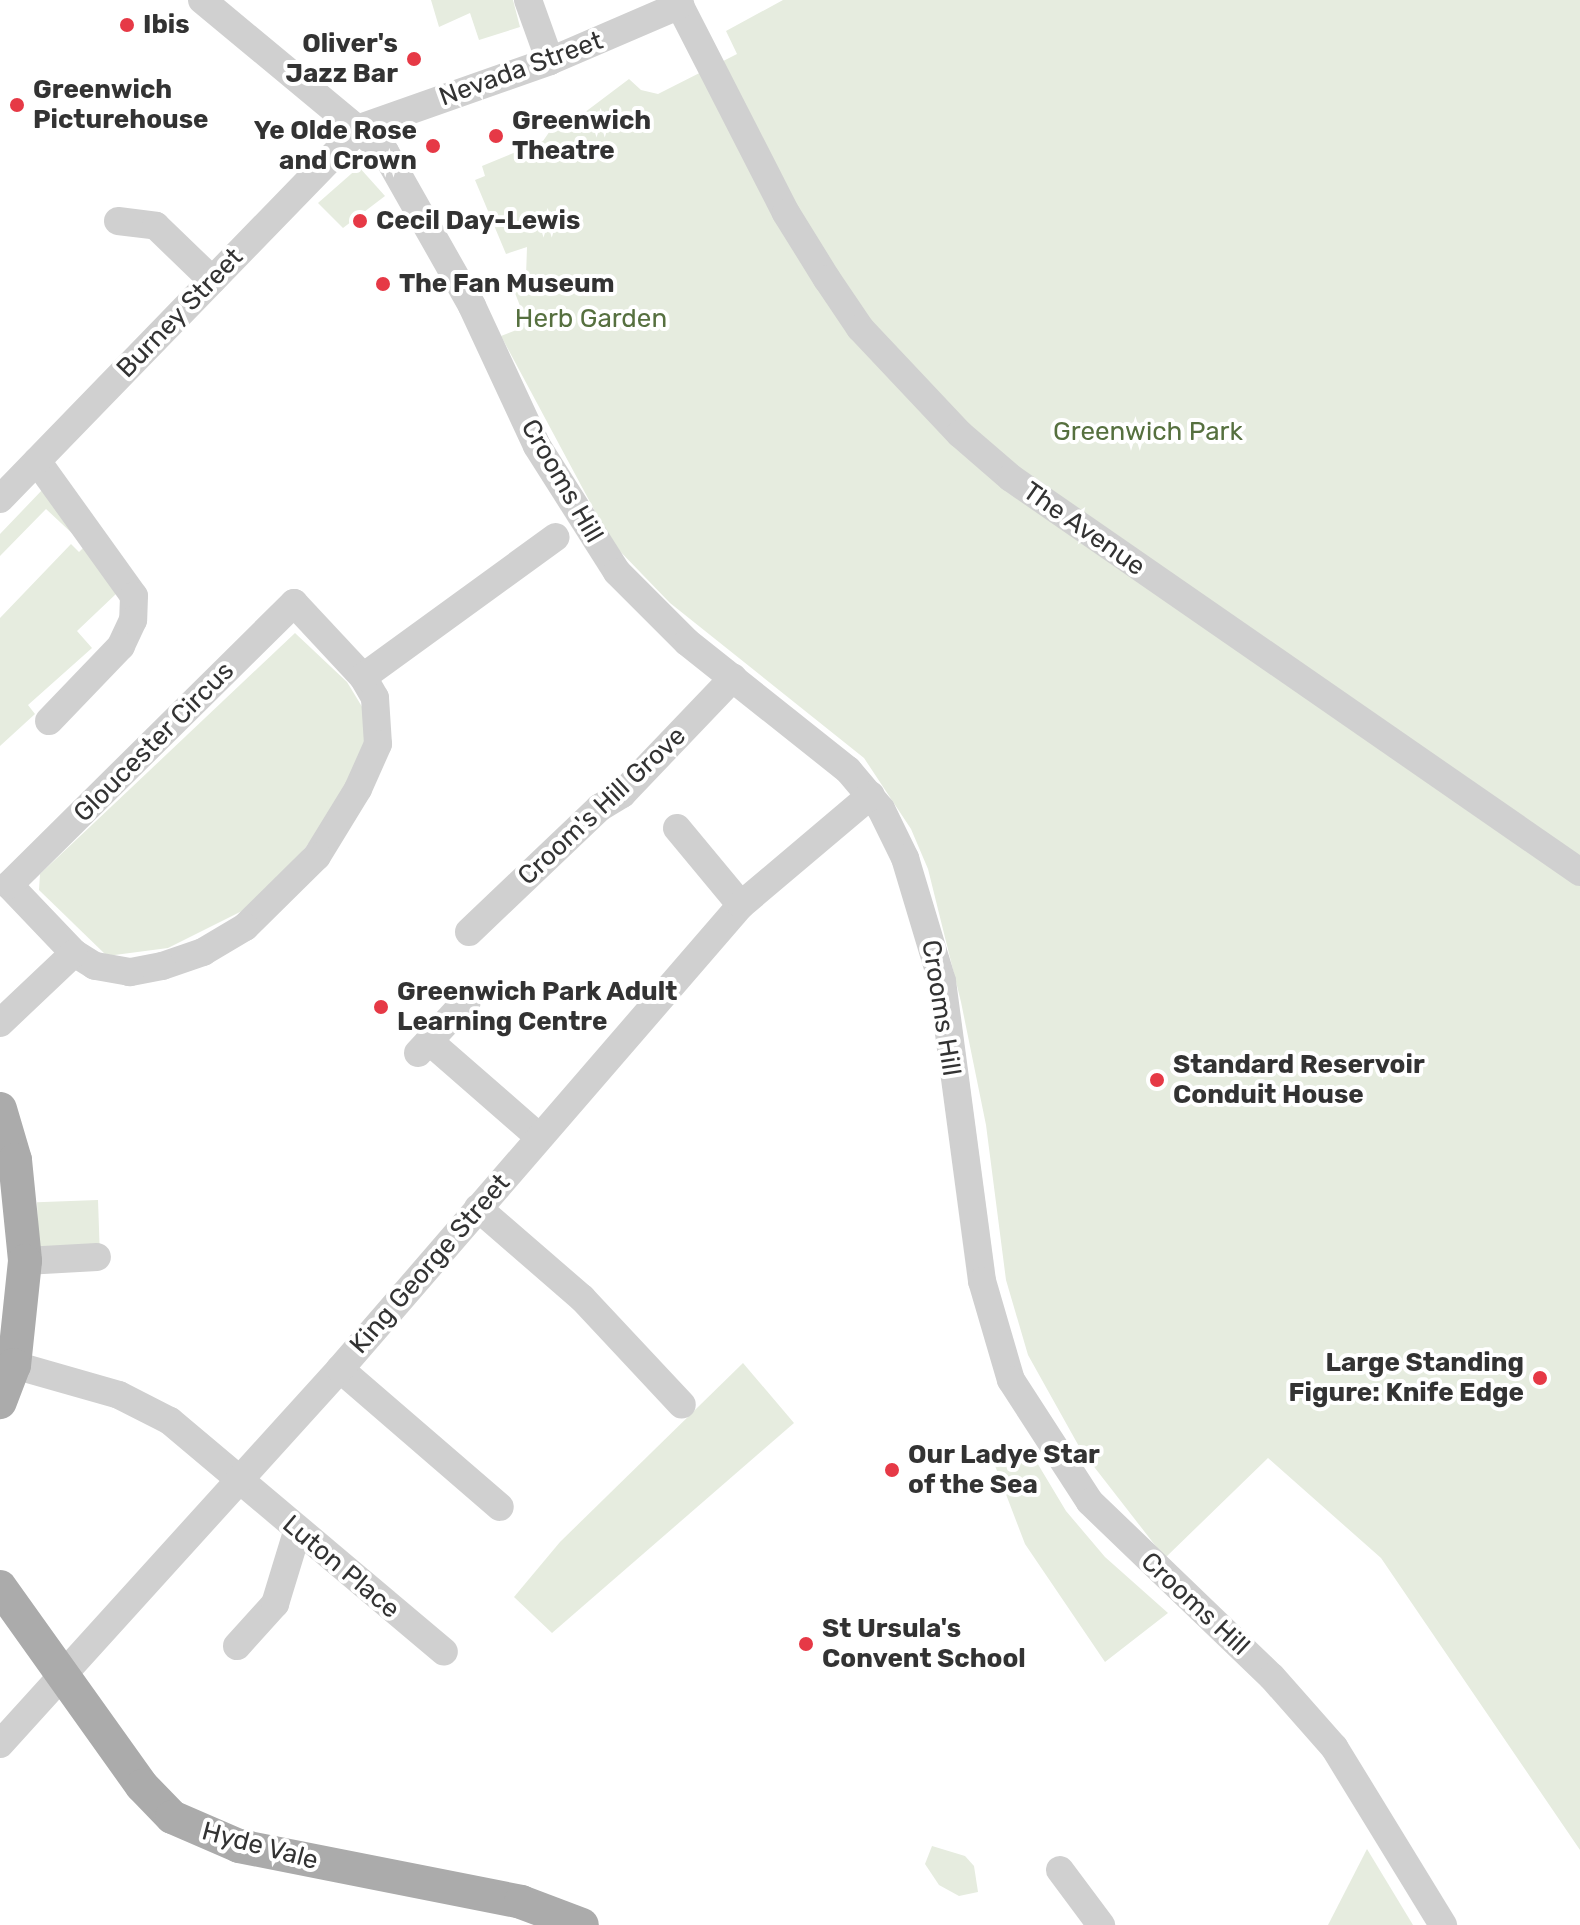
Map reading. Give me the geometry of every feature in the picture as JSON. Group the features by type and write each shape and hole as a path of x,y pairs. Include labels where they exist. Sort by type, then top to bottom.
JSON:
{"main road":[{"path":"0,1109 10,1197 25,1261 14,1365 0,1402"},
{"name":"Hyde Vale","path":"0,1587 142,1786 172,1817 200,1833 277,1854 521,1902 582,1925"}],"street":[{"name":"Crooms Hill","path":"202,0 360,128 385,152 404,181 580,519 656,614 809,736 871,795 905,858 942,981 980,1267 1011,1380 1090,1502 1275,1679 1334,1747 1443,1925"},
{"path":"528,0 550,61"},
{"name":"Nevada Street","path":"360,128 550,61 678,3"},
{"name":"The Avenue","path":"678,3 786,213 852,316 908,384 1011,478 1580,872"},
{"name":"Burney Street","path":"0,499 360,128"},
{"path":"124,222 156,226 212,280"},
{"path":"37,461 134,596 133,620 121,646 49,721"},
{"path":"363,677 556,537"},
{"name":"Gloucester Circus","path":"294,603 363,677 380,722 372,763 340,823 284,894 245,927 203,952 162,966 130,972 95,966 74,953 9,885 294,603"},
{"name":"Croom's Hill Grove","path":"469,932 599,808 622,794 733,678"},
{"name":"King George Street","path":"0,1744 64,1677 340,1369 741,905 871,795"},
{"path":"677,828 741,905"},
{"path":"0,1023 74,953"},
{"path":"468,999 424,1047 539,1137"},
{"path":"478,1208 582,1298 682,1405"},
{"path":"25,1261 97,1257"},
{"name":"Luton Place","path":"14,1365 146,1406 444,1652"},
{"path":"340,1369 500,1507"},
{"path":"237,1646 275,1604 297,1532"},
{"path":"1060,1870 1101,1925"}],"green space":[{"path":"431,0 513,0 520,27 479,40 470,13 439,27"},
{"name":"Greenwich Park","path":"783,0 1580,0 1580,1850 1381,1558 1268,1458 1165,1558 1081,1450 1028,1355 1006,1280 986,1125 961,1002 928,869 911,829 864,758 670,603 612,543 501,336 519,329 514,315 522,311 515,293 521,290 514,274 526,276 527,247 506,254 475,180 485,176 482,166 543,141 563,112 568,125 629,79 641,90 658,94 737,54 726,31"},
{"path":"359,167 385,196 343,228 318,203"},
{"path":"44,488 76,537 46,509 0,556 0,534"},
{"path":"71,544 79,552 86,545 117,593 77,631 92,648 28,705 35,714 0,746 0,618"},
{"path":"295,633 347,682 364,710 367,734 359,761 331,814 302,852 244,910 168,948 107,956 39,890 40,874"},
{"path":"98,1200 100,1247 39,1249 37,1202"},
{"path":"743,1363 794,1423 552,1633 514,1597 560,1542"},
{"path":"1027,1446 1066,1511 1105,1557 1168,1613 1105,1662 1025,1544 994,1463"},
{"path":"932,1846 965,1856 974,1866 978,1892 959,1896 939,1885 925,1864"},
{"path":"1367,1849 1413,1925 1328,1925"}],"place":[{"name":"Ibis","path":"127,25"},
{"name":"Oliver's Jazz Bar","path":"414,59"},
{"name":"Greenwich Picturehouse","path":"17,105"},
{"name":"Greenwich Theatre","path":"496,136"},
{"name":"Ye Olde Rose and Crown","path":"433,146"},
{"name":"Cecil Day-Lewis","path":"360,221"},
{"name":"The Fan Museum","path":"383,284"},
{"name":"Greenwich Park Adult Learning Centre","path":"381,1007"},
{"name":"Standard Reservoir Conduit House","path":"1157,1080"},
{"name":"Large Standing Figure: Knife Edge","path":"1540,1378"},
{"name":"Our Ladye Star of the Sea","path":"892,1470"},
{"name":"St Ursula's Convent School","path":"806,1644"}],"park label":[{"name":"Herb Garden","path":"591,319"}]}
